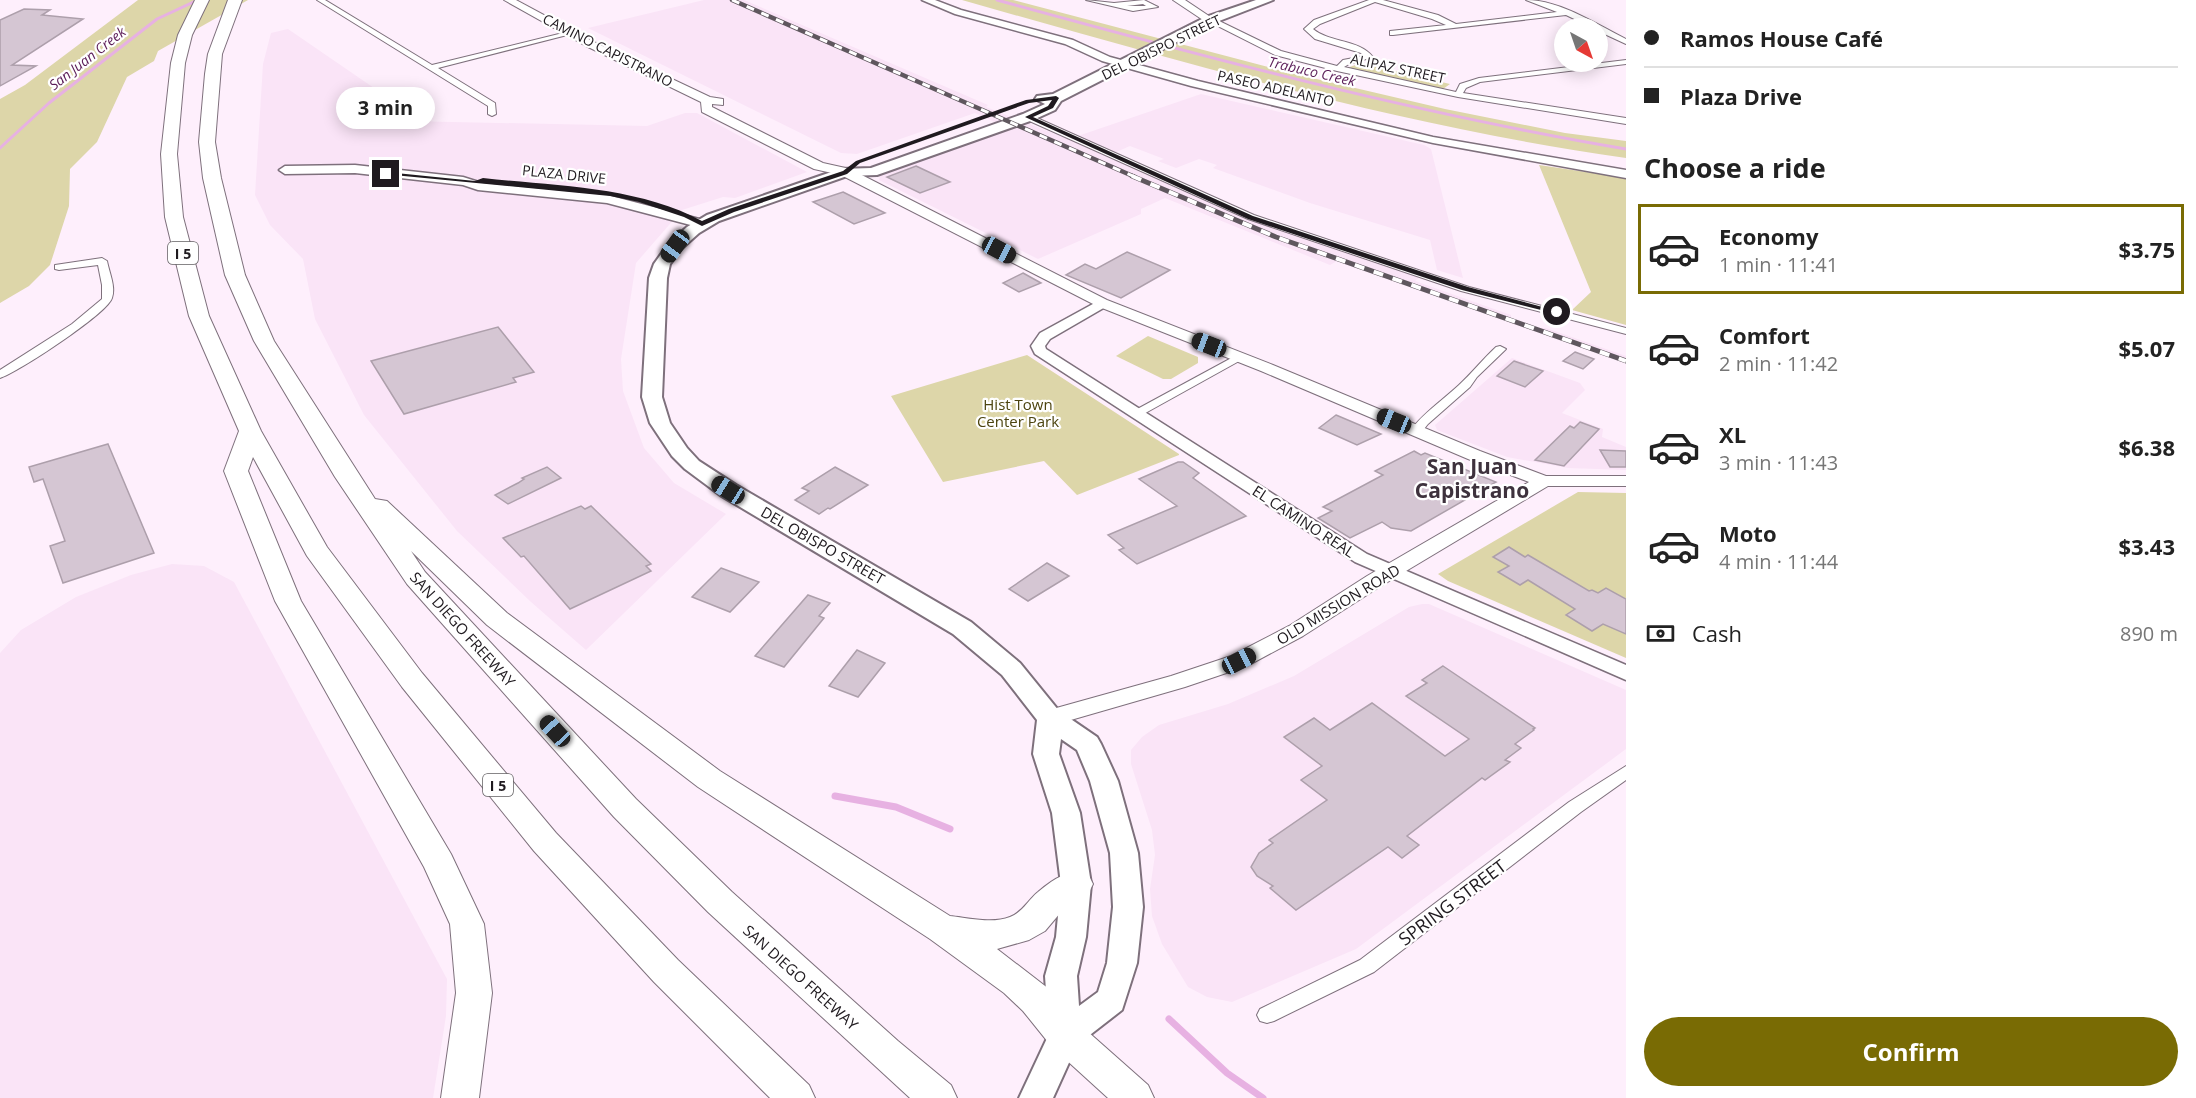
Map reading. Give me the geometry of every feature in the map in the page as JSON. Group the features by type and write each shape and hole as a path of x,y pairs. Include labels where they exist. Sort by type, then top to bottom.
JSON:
{"highway":[{"name":"I 5","path":"202,0 185,35 178,63 169,154 174,217 199,316 250,431 316,550 412,680 501,789 545,842 666,971 796,1098"},
{"name":"SAN DIEGO FREEWAY","path":"235,0 225,24 212,74 207,142 212,178 235,275 264,341 347,477 416,578 625,808 720,902 885,1053 938,1098"},
{"path":"250,431 236,471 288,601 439,863 467,924 474,993 460,1098"},
{"path":"347,477 497,620 709,779 942,929 1016,982 1036,1000 1065,1035 1135,1098"},
{"path":"942,929 993,935 1017,930 1034,921 1049,902 1076,884"}],"main road":[{"name":"CAMINO CAPISTRANO","path":"509,0 707,100 724,103 802,143"},
{"name":"ALIPAZ STREET","path":"1179,0 1210,20"},
{"name":"DEL OBISPO STREET","path":"1028,101 1056,98 1210,20 1267,0"},
{"name":"DEL OBISPO STREET","path":"845,172 873,172 1028,117 1050,107 1056,98"},
{"name":"CAMINO CAPISTRANO","path":"707,100 706,109 819,166 845,172 1102,303 1544,481 1626,482"},
{"name":"DEL OBISPO STREET","path":"900,147 858,162 845,172 731,211 702,224 675,246 662,264 658,278 652,397 656,414 668,437 679,452 709,478 963,628 1011,669 1050,718 1088,744 1113,811 1127,874 1126,934 1122,963 1111,1000 1065,1035"},
{"name":"CAMINO CAPISTRANO","path":"823,153 837,160 845,172"},
{"name":"OLD MISSION ROAD","path":"1050,718 1177,682 1239,661 1296,631 1544,481"},
{"path":"1036,1098 1065,1035 1060,976 1071,936 1076,884 1066,813 1046,754 1050,718"}],"street":[{"path":"320,0 492,105 492,114"},
{"name":"PASEO ADELANTO","path":"927,0 958,12 1069,42 1106,59 1195,84 1433,140 1626,174"},
{"path":"1089,0 1114,5"},
{"path":"1337,69 1346,62 1369,57 1364,51 1318,38 1308,29 1317,22 1375,0 1435,16 1455,26"},
{"path":"1529,0 1567,13 1626,42"},
{"path":"1393,33 1567,13"},
{"name":"ALIPAZ STREET","path":"1210,20 1278,52 1337,69 1458,95 1626,121"},
{"path":"430,68 571,33"},
{"path":"1458,95 1463,86 1479,80 1626,62"},
{"path":"1028,117 1251,218 1465,289 1626,331"},
{"name":"PLAZA DRIVE","path":"284,173 352,175 367,172 476,183 478,186 607,199 702,224"},
{"path":"0,375 90,316 104,304 108,294 102,261 59,267"},
{"name":"EL CAMINO REAL","path":"1102,303 1045,336 1038,346 1045,356 1356,555 1626,673"},
{"path":"1416,431 1424,420 1466,385 1500,349"},
{"path":"1136,413 1238,358"},
{"name":"SPRING STREET","path":"1267,1015 1367,966 1575,807 1626,772"}],"shaded area":[{"path":"704,0 744,0 988,105 986,107 1078,143 1222,207 1420,277 1415,281 1511,315 1511,318 1537,328 1546,328 1626,356 1626,362 1337,261 1330,265 1165,198 1141,209 1141,214 1038,259 879,180 880,175 1010,129 975,113 857,154 841,153 588,28"},
{"path":"288,29 409,112 406,121 647,126 685,113 697,113 807,172 735,198 723,197 682,210 636,263 621,359 623,391 644,448 674,483 726,514 586,650 531,602 457,531 364,415 315,319 303,259 270,225 255,195 263,64 271,33"},
{"path":"1201,94 1424,145 1431,149 1463,278 1437,270 1430,240 1310,203 1213,168 1217,165 1199,159 1176,168 1158,161 1164,159 1130,146 1114,153 1075,137"},
{"path":"1512,358 1580,383 1585,390 1562,413 1603,429 1602,437 1626,447 1626,470 1568,468 1507,457 1437,430 1435,425"},
{"path":"172,564 204,566 234,582 447,979 446,1016 433,1098 0,1098 0,653 21,630 76,597 131,575"},
{"path":"1429,604 1626,690 1626,749 1356,949 1232,1002 1207,997 1188,987 1162,944 1152,916 1150,889 1155,855 1152,830 1131,764 1131,750 1142,737 1159,725 1228,704 1294,676 1409,607"}],"green space":[{"path":"138,0 248,0 158,51 154,61 127,77 97,142 70,169 69,206 50,265 29,286 0,303 0,99 25,85"},
{"path":"962,0 1013,0 1291,73 1445,109 1565,133 1626,141 1626,158 1458,129 1374,110 1209,69"},
{"path":"1361,63 1450,84 1443,89 1347,68"},
{"path":"1539,165 1626,178 1626,325 1572,310 1591,292"},
{"path":"1148,336 1198,357 1198,363 1171,379 1163,379 1116,356"},
{"name":"Hist Town Center Park","path":"1027,355 1179,455 1077,495 1044,461 943,482 891,396"},
{"path":"1578,492 1626,493 1626,658 1448,581 1438,574"}],"building":[{"path":"24,9 50,10 42,15 83,19 12,65 36,66 0,86 0,20"},
{"path":"916,166 950,182 920,193 887,177"},
{"path":"843,192 885,213 854,224 813,202"},
{"path":"1127,252 1170,270 1121,298 1066,275 1085,264 1096,269"},
{"path":"1023,273 1041,283 1019,292 1003,283"},
{"path":"498,327 534,372 513,378 516,382 404,414 371,361"},
{"path":"1575,352 1594,359 1583,369 1563,361"},
{"path":"1514,361 1543,371 1525,387 1497,376"},
{"path":"1336,415 1381,434 1357,445 1319,428"},
{"path":"1580,422 1599,429 1564,466 1535,460 1570,426 1574,428"},
{"path":"108,444 154,553 63,583 50,546 65,541 43,479 34,482 29,467"},
{"path":"1600,450 1626,451 1626,467 1610,467"},
{"path":"1414,451 1421,455 1425,453 1496,482 1411,531 1391,528 1382,522 1350,538 1318,518 1332,511 1323,507 1383,475 1375,471"},
{"path":"1178,462 1183,462 1199,473 1193,478 1246,516 1137,564 1119,550 1124,548 1108,535 1177,506 1139,479"},
{"path":"547,467 561,478 508,504 495,495 524,479 522,478"},
{"path":"835,467 868,485 819,514 795,500 809,491 802,488"},
{"path":"581,506 585,509 591,506 651,564 646,566 651,571 570,609 524,556 521,557 503,538"},
{"path":"1509,547 1525,557 1528,555 1589,591 1598,593 1606,588 1626,599 1626,634 1603,624 1592,631 1566,615 1575,609 1528,580 1520,585 1498,572 1509,566 1493,557"},
{"path":"1047,563 1069,576 1028,601 1009,589"},
{"path":"721,568 759,582 730,612 692,597"},
{"path":"808,595 830,603 819,616 824,618 784,667 755,656"},
{"path":"857,650 885,663 858,697 829,686"},
{"path":"1443,666 1535,728 1534,730 1515,744 1521,748 1505,760 1510,762 1485,780 1482,778 1407,836 1419,845 1402,858 1388,847 1296,910 1270,888 1273,886 1257,876 1251,867 1259,853 1273,843 1269,840 1327,800 1301,780 1322,766 1284,737 1314,718 1330,730 1372,703 1445,756 1469,739 1406,696 1427,683 1422,680"}],"waterway":[{"name":"San Juan Creek","path":"0,148 49,103 157,19 198,0"},
{"name":"Trabuco Creek","path":"997,0 1231,63 1388,101 1546,135 1626,149"},
{"path":"835,796 896,807 950,829"},
{"path":"1169,1019 1227,1073 1263,1098"}],"railway":[{"path":"732,0 1135,177"},
{"path":"1132,176 1276,237 1626,361"}],"district":[{"name":"San Juan Capistrano","path":"1472,478"}],"route":[{"path":"386,174 476,183 483,180 610,194 686,215 702,224 731,211 845,172 858,162 1028,101 1056,98 1050,107 1028,117 1251,218 1465,289 1557,312"}]}
